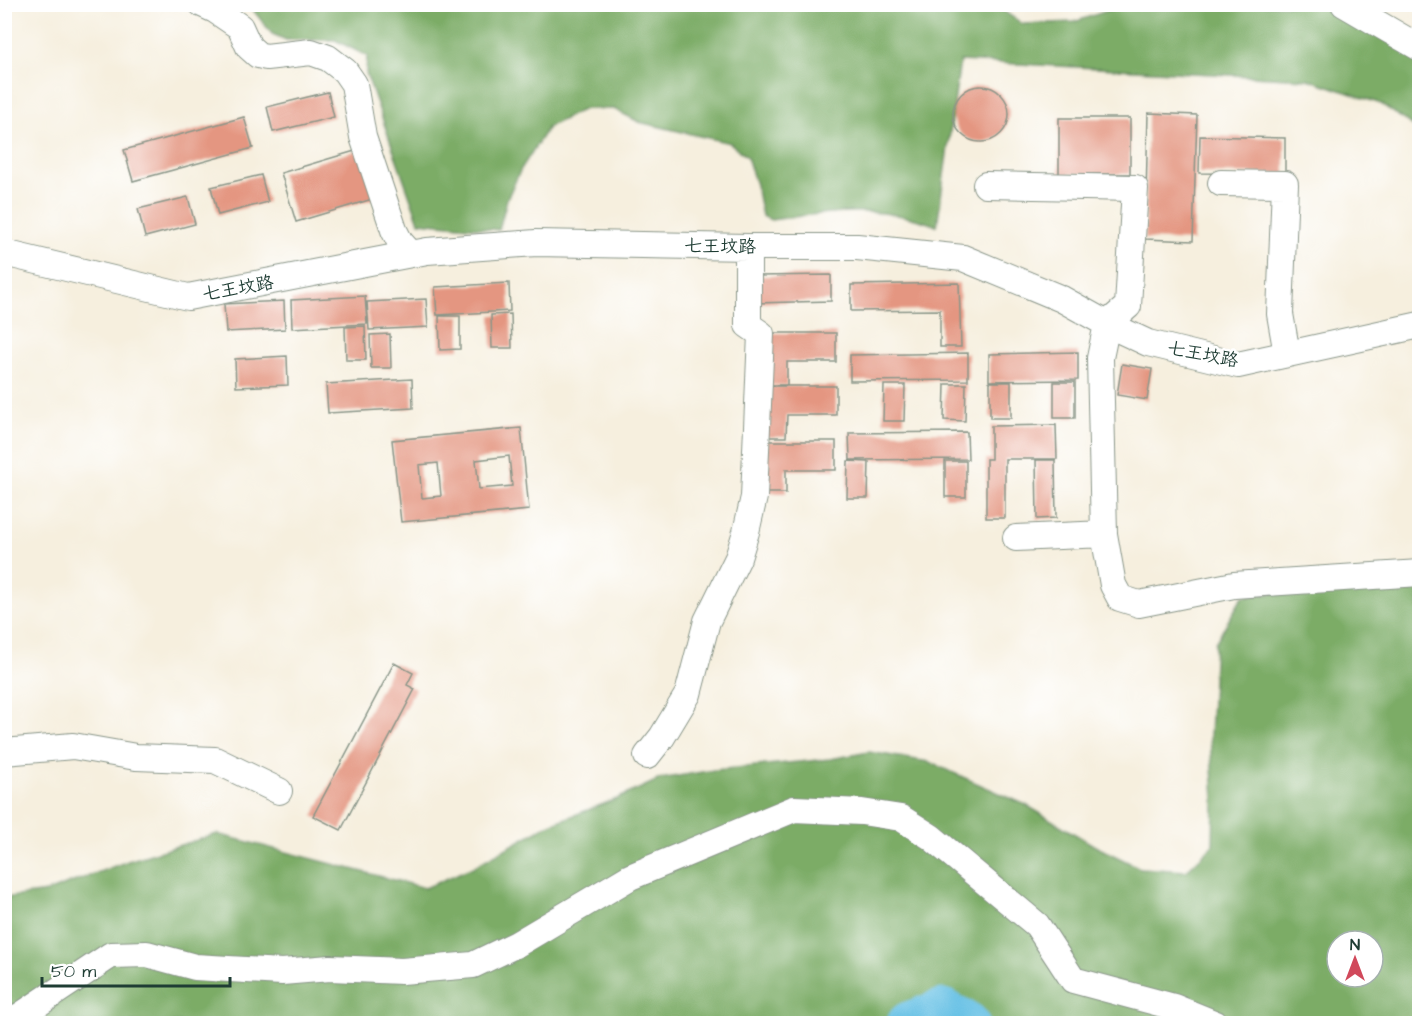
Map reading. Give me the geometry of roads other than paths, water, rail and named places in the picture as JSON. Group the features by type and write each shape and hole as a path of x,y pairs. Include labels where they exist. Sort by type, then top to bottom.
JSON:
{"street":[{"path":"202,4 240,27 249,47 258,55 266,57 311,52 328,58 345,71 354,84 363,137 394,230 400,242 411,254"},
{"path":"1344,4 1419,48"},
{"path":"1221,183 1285,184 1280,314 1287,354"},
{"path":"986,185 1135,188 1128,306 1107,324 1100,358 1104,534 1113,585 1120,598 1139,604 1234,585 1419,573"},
{"name":"七王坟路","path":"4,253 188,297 427,251 536,243 857,247 963,258 1062,299 1148,343 1238,364 1419,325"},
{"path":"647,756 662,737 688,694 707,621 738,558 754,497 761,334 748,325 748,247"},
{"path":"1016,538 1104,534"},
{"path":"4,752 73,746 136,757 215,760 279,791"},
{"path":"8,1023 111,955 147,954 195,968 282,972 330,968 402,971 473,965 517,944 630,877 794,809 862,812 901,818 931,837 1037,925 1073,980 1174,1007 1216,1023"}],"waterway":[{"path":"909,1024 943,1011 967,1024"}]}
